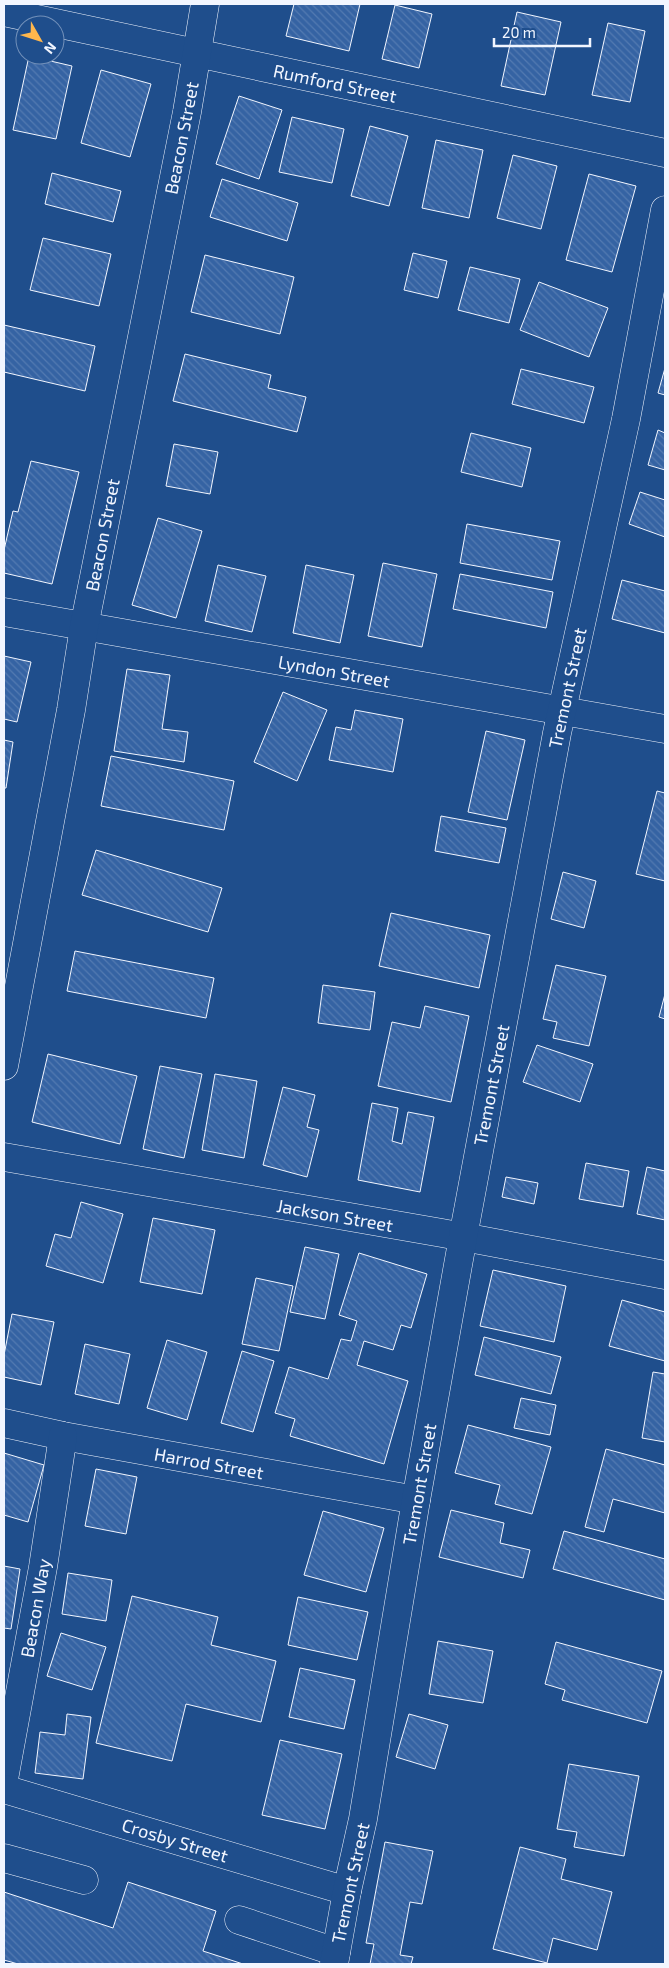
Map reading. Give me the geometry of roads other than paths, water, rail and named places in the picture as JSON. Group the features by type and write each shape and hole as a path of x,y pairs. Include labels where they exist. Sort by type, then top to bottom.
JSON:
{"street":[{"name":"Beacon Street","path":"4,1066 72,710 84,627 187,112 205,4"},
{"name":"Rumford Street","path":"4,12 665,154"},
{"name":"Tremont Street","path":"335,1958 363,1819 416,1500 463,1237 562,710 626,419 665,210"},
{"name":"Lyndon Street","path":"4,612 665,728"},
{"name":"Jackson Street","path":"4,1157 463,1237 665,1275"},
{"name":"Harrod Street","path":"4,1424 416,1500"},
{"name":"Beacon Way","path":"4,1779 43,1567 63,1436"},
{"name":"Crosby Street","path":"4,1789 347,1891"},
{"path":"4,1858 84,1880"},
{"path":"239,1920 335,1958"}]}
